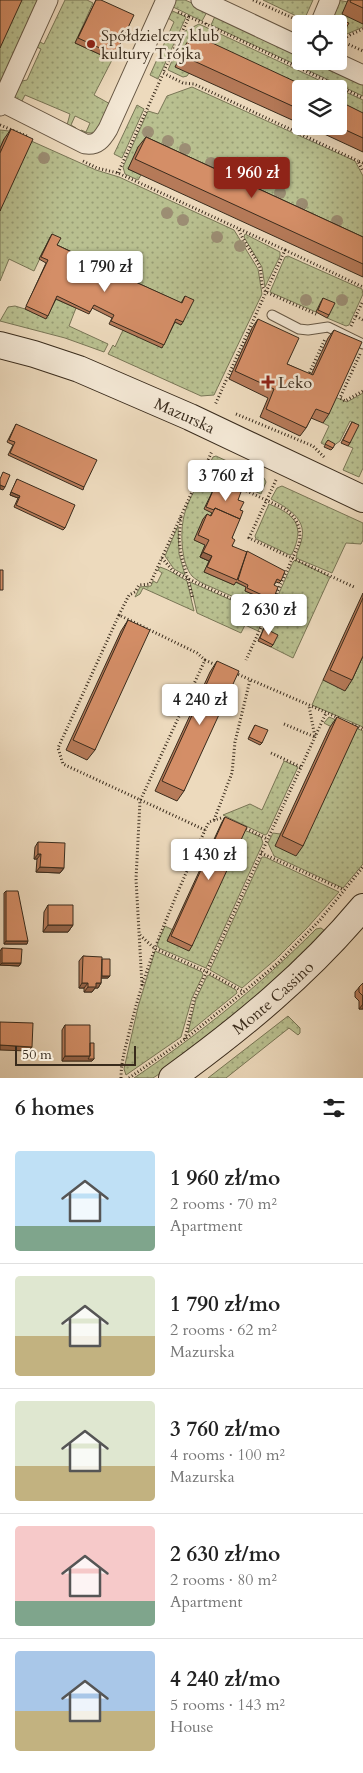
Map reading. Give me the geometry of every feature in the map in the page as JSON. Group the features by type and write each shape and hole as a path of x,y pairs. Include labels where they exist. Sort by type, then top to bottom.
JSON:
{"street":[{"path":"48,0 1,104 85,144 98,142 108,129 166,0"},
{"path":"201,0 292,42"},
{"path":"324,15 330,0"},
{"path":"347,68 363,75"},
{"name":"Mazurska","path":"0,345 34,354 86,372 190,417 363,499"},
{"name":"Monte Cassino","path":"172,1078 240,1026 300,974 354,899"}],"lane":[{"path":"272,315 299,330 328,327 363,347"}],"path":[{"path":"253,0 292,18"},
{"path":"206,24 188,17 118,173 363,287"},
{"path":"347,37 363,29"},
{"path":"347,43 363,51"},
{"path":"163,73 183,83 194,84 363,163"},
{"path":"358,161 363,172"},
{"path":"239,229 242,238 260,267 262,287 266,292 324,318"},
{"path":"214,405 285,250"},
{"path":"349,330 363,301"},
{"path":"356,316 363,320"},
{"path":"305,380 326,338 330,335"},
{"path":"363,347 340,398 345,401 363,391"},
{"path":"204,830 62,764 58,748 129,595 136,592 139,585 150,584 212,451"},
{"path":"202,470 267,500 292,514 297,522 300,536 292,558 246,660"},
{"path":"276,480 249,538 354,587"},
{"path":"182,514 179,539 193,600"},
{"path":"162,558 173,571 267,614"},
{"path":"119,615 197,653 206,660 223,668"},
{"path":"142,985 136,879 140,800 206,660"},
{"path":"232,672 363,728"},
{"path":"214,820 232,773 234,742 250,680"},
{"path":"309,705 315,737"},
{"path":"185,1039 194,999 326,713"},
{"path":"284,724 315,737"},
{"path":"271,752 301,767"},
{"path":"122,1078 121,1067 142,985 154,948 204,830 209,822 214,820 221,818 229,821"},
{"path":"237,825 267,839"},
{"path":"261,853 354,899"},
{"path":"129,1078 185,1039 278,963 314,926 354,899 363,867"},
{"path":"139,935 154,948 207,972 244,992"}],"green space":[{"path":"20,0 43,0 0,93 0,43"},
{"path":"65,0 87,0 93,3 75,43 112,60 94,95 112,105 96,132 91,133 80,132 81,130 86,132 90,123 75,116 71,125 76,128 75,130 67,125 70,114 25,95 21,103 14,98 22,81 27,80 41,49 35,46 36,40 44,44"},
{"path":"176,0 185,0 208,10 202,21 169,5"},
{"path":"263,0 313,0 306,15 294,15"},
{"path":"337,0 348,2 363,24 363,27 347,34 347,15 331,15"},
{"path":"168,9 186,17 158,79 150,75 174,22 168,18"},
{"path":"216,14 292,51 292,63 211,25"},
{"path":"199,24 292,67 292,70 297,70 319,80 292,80 292,88 189,73 183,77 168,70 185,31"},
{"path":"307,70 335,70 363,83 363,96 347,89 347,80 329,80"},
{"path":"192,87 292,132 292,135 298,135 355,161 363,176 363,251 139,147 128,169 141,175 138,180 125,174 123,167 148,111 158,114 167,96"},
{"path":"347,93 363,100 363,126 347,118"},
{"path":"137,105 144,109 122,158 114,154"},
{"path":"0,130 9,131 96,170 119,177 234,230 258,269 262,294 214,395 201,396 108,354 113,345 115,347 123,330 174,322 181,325 180,306 55,248 50,237 34,271 9,259 0,281 0,206 4,139 0,148"},
{"path":"245,234 280,252 280,256 265,287 262,267 244,237"},
{"path":"288,256 362,289 363,294 349,325 346,326 327,318 333,306 321,301 316,312 270,292 285,257"},
{"path":"55,299 76,308 69,326 108,344 104,352 65,338 0,321 8,307 15,306 46,318"},
{"path":"363,393 363,468 359,477 343,470 353,448 348,446 355,423 350,421 340,441 333,446 321,443 329,426 323,423 335,397 347,402"},
{"path":"216,456 264,478 266,482 261,494 209,471 208,467 213,457"},
{"path":"207,474 216,479 212,512 195,540 205,545 200,557 209,561 204,572 234,585 235,582 246,587 245,591 271,602 266,611 202,583 192,576 188,570 182,547 184,516 201,476"},
{"path":"282,486 363,523 363,540 361,544 346,543 332,573 296,558 302,538 301,525 294,514 271,499 277,488"},
{"path":"269,504 292,517 296,523 298,536 290,555 256,539 255,536"},
{"path":"178,526 179,554 185,575 174,569 165,556"},
{"path":"295,560 330,577 293,658 271,647 262,631"},
{"path":"160,567 171,571 187,581 194,611 143,588 140,594 135,597 140,587 151,586 153,581 157,583 162,573 158,570"},
{"path":"190,582 263,614 265,616 258,631 245,625 241,633 197,613"},
{"path":"363,651 363,727 312,705 323,680"},
{"path":"329,717 363,731 363,864 343,888 274,856 268,843 273,833 280,834 351,737 324,723"},
{"path":"284,761 298,767 267,834 265,835 223,815 250,804 262,810"},
{"path":"244,830 261,837 263,843 206,968 159,948 157,944 165,926 173,930 168,941"},
{"path":"262,857 339,892 276,959 242,988 210,970"},
{"path":"321,928 325,931 315,946 188,1055 153,1078 134,1078 229,1008 316,929"},
{"path":"155,951 202,972 203,975 192,998 181,1037 126,1075 124,1069 138,1007"},
{"path":"209,975 236,990 237,993 188,1033 196,999"},
{"path":"288,1016 300,1028 298,1035 289,1028 226,1078 208,1078"}],"building":[{"path":"0,0 22,0 0,48"},
{"path":"96,0 101,0 134,15 115,55 78,38"},
{"path":"351,0 363,0 363,8 350,2"},
{"path":"193,34 292,80 292,106 183,56"},
{"path":"347,105 363,113 363,138 347,131"},
{"path":"11,129 33,139 0,211 0,153"},
{"path":"146,137 363,237 363,264 135,159"},
{"path":"52,234 61,238 57,245 109,270 113,262 134,272 131,280 182,303 185,296 194,300 183,322 176,319 164,345 111,321 114,315 94,305 90,312 57,296 48,316 26,306 48,260 41,257"},
{"path":"323,298 335,303 329,315 318,310"},
{"name":"Leko","path":"258,319 299,338 287,364 313,375 334,330 362,342 329,414 316,409 306,428 266,409 274,389 235,371"},
{"path":"352,422 359,425 350,443 343,440"},
{"path":"16,424 97,460 84,487 10,453 15,442 9,440"},
{"path":"328,440 335,444 333,448 325,444"},
{"path":"3,472 10,475 5,487 0,485"},
{"path":"17,479 75,505 65,528 16,505 20,496 11,492"},
{"path":"215,486 228,492 230,487 241,492 238,500 244,502 240,510 243,511 240,519 215,508 214,510 206,507"},
{"path":"215,508 240,519 232,538 235,540 232,546 247,552 237,580 207,567 212,556 203,552 209,540 198,535 207,514 211,516"},
{"path":"247,551 285,571 281,581 277,579 274,585 278,587 273,600 247,588 248,585 238,580"},
{"path":"0,570 3,570 3,590 0,590"},
{"path":"363,598 363,656 352,680 330,670"},
{"path":"128,620 150,630 95,750 73,740"},
{"path":"264,628 278,635 273,645 260,638"},
{"path":"217,661 239,671 184,791 162,781"},
{"path":"337,717 358,727 303,846 282,836"},
{"path":"255,725 268,730 262,743 249,737"},
{"path":"225,817 247,827 192,946 171,936"},
{"path":"38,842 65,843 64,868 40,867 41,854 38,854"},
{"path":"6,891 18,891 28,941 6,941"},
{"path":"48,905 73,905 73,925 48,925"},
{"path":"2,948 22,949 21,963 2,963"},
{"path":"83,956 102,957 101,983 96,983 96,987 88,987 88,983 82,983"},
{"path":"102,959 110,959 110,976 102,976"},
{"path":"363,983 363,996 359,992 359,987"},
{"path":"0,1022 33,1023 32,1047 0,1045"},
{"path":"65,1025 90,1025 90,1056 65,1056"},
{"path":"90,1043 94,1043 94,1059 88,1059 90,1056"}],"place":[{"name":"Spółdzielczy klub kultury Trójka","path":"91,44"},
{"name":"Leko","path":"268,382"}]}
